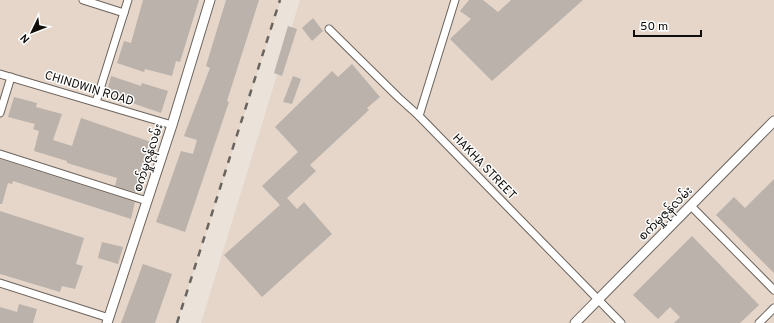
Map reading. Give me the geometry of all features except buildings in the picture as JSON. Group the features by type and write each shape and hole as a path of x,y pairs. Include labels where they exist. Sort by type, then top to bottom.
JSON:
{"street":[{"path":"83,0 124,13"},
{"path":"96,102 128,0"},
{"name":"စက်မှုဇုန်လမ်း","path":"108,321 172,125 210,0"},
{"path":"419,116 455,0"},
{"name":"HAKHA STREET","path":"329,29 419,116 622,323"},
{"name":"CHINDWIN ROAD","path":"0,74 172,125"},
{"path":"0,113 11,77"},
{"name":"စက်မှုဇုန်လမ်း","path":"575,323 774,121"},
{"path":"0,154 147,201"},
{"path":"690,206 774,290"},
{"path":"0,283 108,321"},
{"path":"759,323 774,308"}],"shaded area":[{"path":"0,0 281,0 177,323 0,323"},
{"path":"300,0 774,0 774,323 201,323"}],"railway":[{"path":"177,323 280,0"}]}
